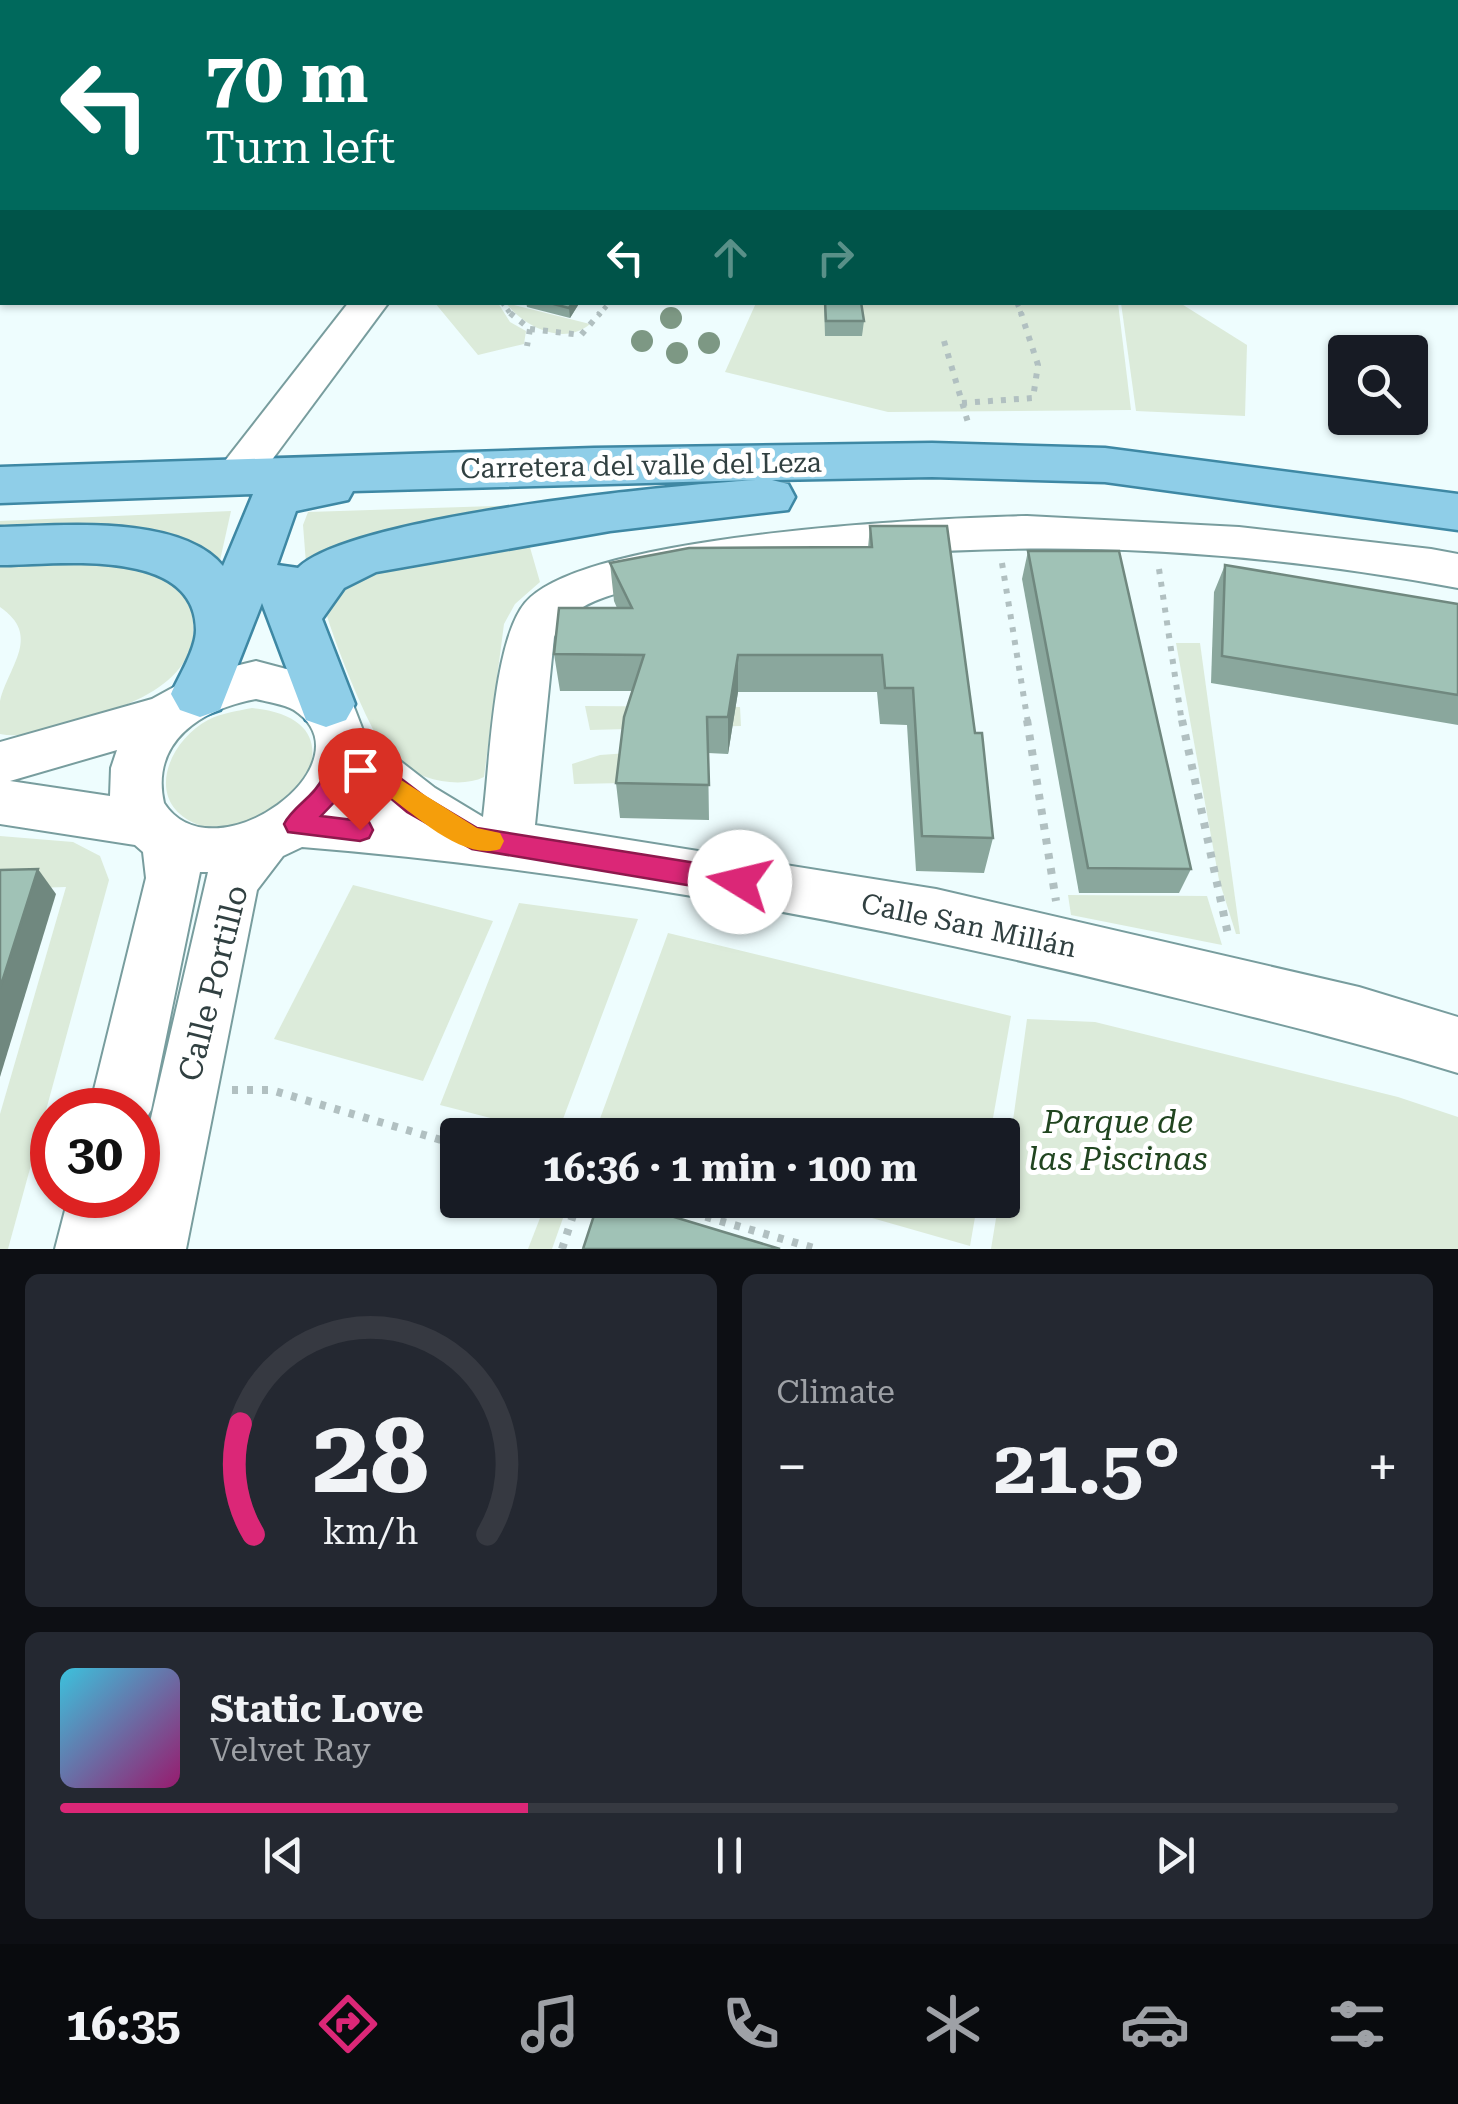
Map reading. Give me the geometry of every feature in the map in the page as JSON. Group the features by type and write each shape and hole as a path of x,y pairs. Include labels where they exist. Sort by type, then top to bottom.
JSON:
{"main road":[{"name":"Carretera del valle del Leza","path":"0,484 296,488 530,479 594,464 932,460 1077,464 1458,512"},
{"name":"Carretera del valle del Leza","path":"0,508 256,488 938,476 1281,487"},
{"path":"296,617 309,588 332,569 372,554 547,522 711,500 1113,480"},
{"path":"0,498 256,488"},
{"path":"256,488 283,586 335,725"},
{"path":"184,705 224,632 256,488"},
{"path":"0,546 162,552 192,567 215,594 224,632"}],"street":[{"path":"256,488 313,372 368,305"},
{"path":"489,840 530,637 538,616 558,596 587,586 754,551 882,536 996,530 1149,534 1291,548 1458,572"},
{"path":"256,680 307,690 335,725 332,788 280,834 213,851 5,769 256,680"},
{"path":"158,832 134,799 133,770 145,741 184,705"},
{"name":"Calle San Millán","path":"335,725 416,804 489,840"},
{"name":"Calle Portillo","path":"125,1088 173,878 158,832"},
{"name":"Calle San Millán","path":"280,834 489,840 936,914 1359,1015 1458,1046"},
{"name":"Calle Portillo","path":"153,1249 232,880 280,834"},
{"path":"88,1249 95,1218"}],"path":[{"path":"504,305 515,320 530,329 582,334 607,305"},
{"path":"962,403 1013,402 1033,398 1038,390 1039,376 1017,305"},
{"path":"527,346 530,329"},
{"path":"944,341 972,436"},
{"path":"1000,549 1059,911"},
{"path":"1158,558 1172,676 1233,954"},
{"path":"230,1090 271,1090 440,1139"},
{"path":"562,1249 572,1218"},
{"path":"710,1218 817,1249"}],"green space":[{"path":"437,305 499,305 510,322 526,331 524,344 478,355"},
{"path":"508,305 590,324 579,331 556,334 533,326"},
{"path":"755,305 1118,305 1131,410 888,412 725,372"},
{"path":"1121,305 1183,305 1247,345 1245,416 1136,411"},
{"path":"619,502 307,576 303,525 308,512"},
{"path":"231,511 219,565 0,535 0,521"},
{"path":"529,544 540,582 515,604 504,624 484,777 449,782 411,771 391,757 373,730 325,609 350,578"},
{"path":"0,564 131,565 179,578 191,609 193,636 186,658 153,691 103,714 38,732 0,734 0,701 21,640 12,618 0,607"},
{"path":"1176,643 1200,643 1240,934 1236,934 1219,880"},
{"path":"585,706 740,707 741,726 590,730"},
{"path":"252,708 291,718 309,737 312,760 301,785 280,807 253,823 222,829 192,822 177,812 169,799 166,784 174,755 194,729 208,720"},
{"path":"628,753 624,783 574,784 572,764 600,755"},
{"path":"0,836 73,842 100,856 109,880 52,1088 30,1088 30,1169 8,1249 0,1249 0,1114 66,887 0,889"},
{"path":"353,885 493,921 423,1081 274,1039"},
{"path":"1068,895 1207,896 1222,945 1071,915"},
{"path":"519,903 638,919 563,1118 491,1118 440,1105"},
{"path":"668,933 1011,1016 993,1118 600,1118"},
{"name":"Parque de las Piscinas","path":"1027,1019 1095,1022 1398,1097 1458,1117 1458,1249 991,1249 996,1218 1020,1218 1020,1118 1013,1118"},
{"path":"540,1218 563,1218 552,1249 528,1249"},
{"path":"872,1218 975,1218 970,1246"}],"building":[{"path":"825,305 861,305 864,321 826,321"},
{"path":"870,526 947,526 975,733 982,733 993,838 922,836 913,688 885,688 882,655 738,655 728,717 707,717 709,785 616,783 624,717 644,655 554,654 559,608 632,608 610,563 689,548 872,547"},
{"path":"1028,551 1119,551 1191,869 1088,868"},
{"path":"1225,565 1458,604 1458,695 1222,656"},
{"path":"38,869 0,988 0,870"},
{"path":"593,1218 678,1218 780,1249 583,1249"}],"slow traffic":[{"path":"390,783 472,838 491,841"}],"route":[{"path":"360,830 296,824 332,788 344,746 416,804 472,838 740,882"}]}
